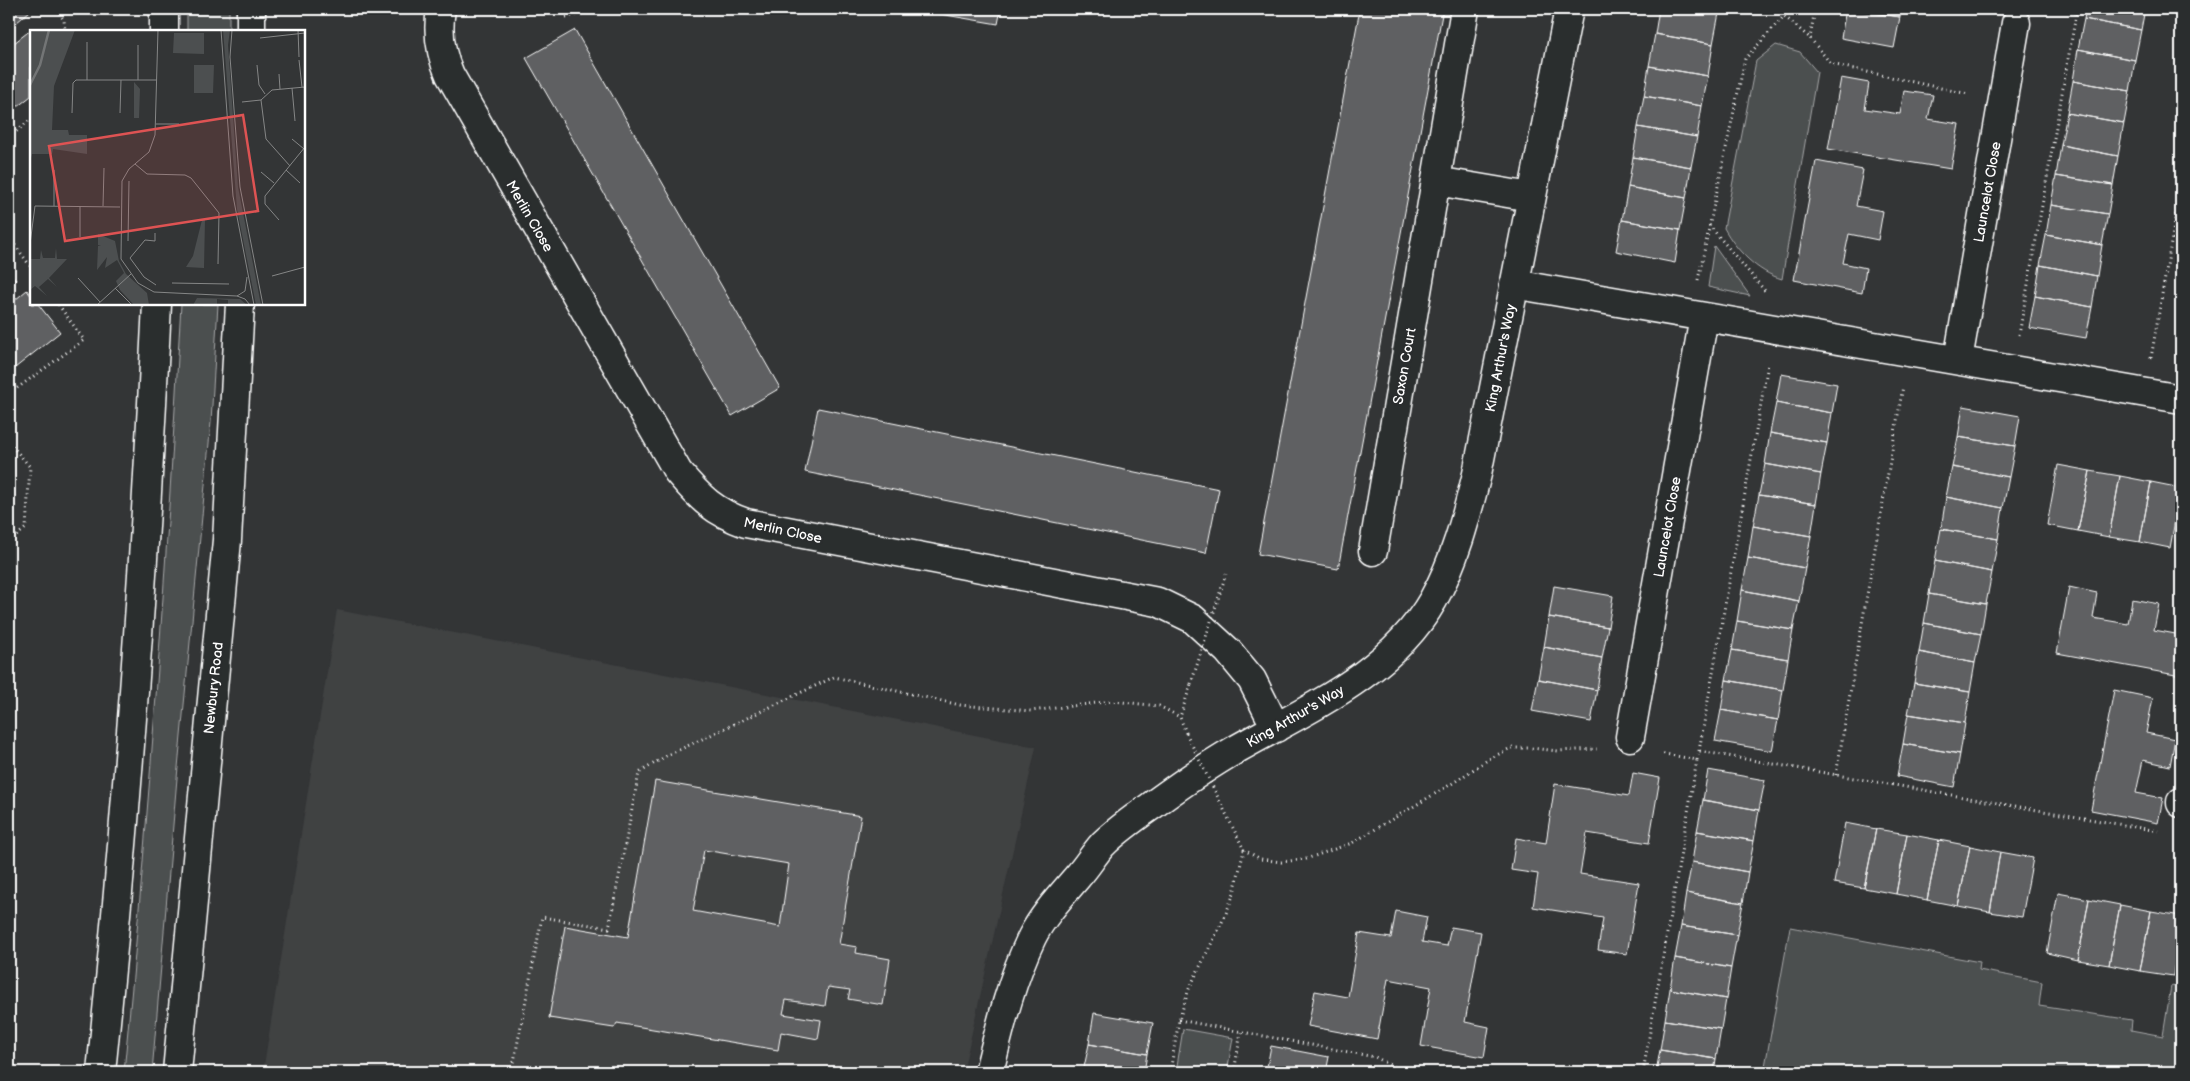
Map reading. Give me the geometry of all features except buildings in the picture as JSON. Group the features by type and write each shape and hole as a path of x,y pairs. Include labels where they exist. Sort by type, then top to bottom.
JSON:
{"street":[{"path":"164,9 164,30"},
{"path":"251,9 251,30"},
{"name":"Merlin Close","path":"441,9 439,38 443,59 450,75 678,472 709,506 726,516 746,523 1158,602 1193,618 1228,651 1252,680 1276,728"},
{"name":"Saxon Court","path":"1373,551 1466,9"},
{"name":"King Arthur's Way","path":"989,1072 1007,1003 1032,936 1056,902 1104,844 1186,781 1234,750 1329,699 1353,682 1408,634 1432,601 1452,560 1465,522 1489,416 1569,9"},
{"name":"Launcelot Close","path":"1958,360 2016,23"},
{"path":"1436,181 1531,197"},
{"path":"1514,284 2181,399"},
{"path":"101,1072 122,851 150,462 157,305"},
{"name":"Newbury Road","path":"177,1072 227,540 240,305"},
{"name":"Launcelot Close","path":"1629,742 1698,316"}],"path":[{"path":"56,9 64,20 65,30"},
{"path":"566,16 605,9"},
{"path":"1778,9 1810,38 1831,64 2003,101"},
{"path":"1810,38 1815,9"},
{"path":"2013,370 2078,9"},
{"path":"1698,316 1709,225 1745,59 1784,16"},
{"path":"9,138 30,120"},
{"path":"2145,393 2181,185"},
{"path":"1709,225 1801,334"},
{"path":"9,237 30,266"},
{"path":"9,394 84,340 59,305"},
{"path":"1642,1072 1775,329"},
{"path":"1836,775 1909,353"},
{"path":"9,442 30,468 26,528 9,542"},
{"path":"1226,574 1180,717 1186,733 1244,850 1261,859 1281,862 1306,859 1352,843 1510,748 1558,751 1629,742 1697,760"},
{"path":"512,1072 542,917 609,928 640,773 666,756 834,677 960,705 1031,711 1113,701 1158,706 1180,717"},
{"path":"1699,751 2166,832"},
{"path":"1170,1072 1179,1020 1189,990 1225,916 1234,893 1244,850"},
{"path":"1179,1020 1375,1057 1404,1072"},
{"path":"1234,1072 1241,1032"}],"shaded area":[{"path":"187,9 229,9 229,30 187,30"},
{"path":"1776,45 1800,52 1817,72 1782,279 1764,271 1748,259 1724,228 1756,61"},
{"path":"1714,246 1750,296 1708,287"},
{"path":"181,305 218,305 211,422 177,778 152,1072 124,1072 157,688"},
{"path":"337,610 1036,747 963,1072 263,1072"},
{"path":"1790,927 1980,962 1979,970 2042,982 2039,1006 2132,1020 2131,1030 2163,1036 2171,986 2181,988 2181,1072 1764,1072"},
{"path":"1183,1029 1233,1038 1227,1072 1176,1072"}]}
